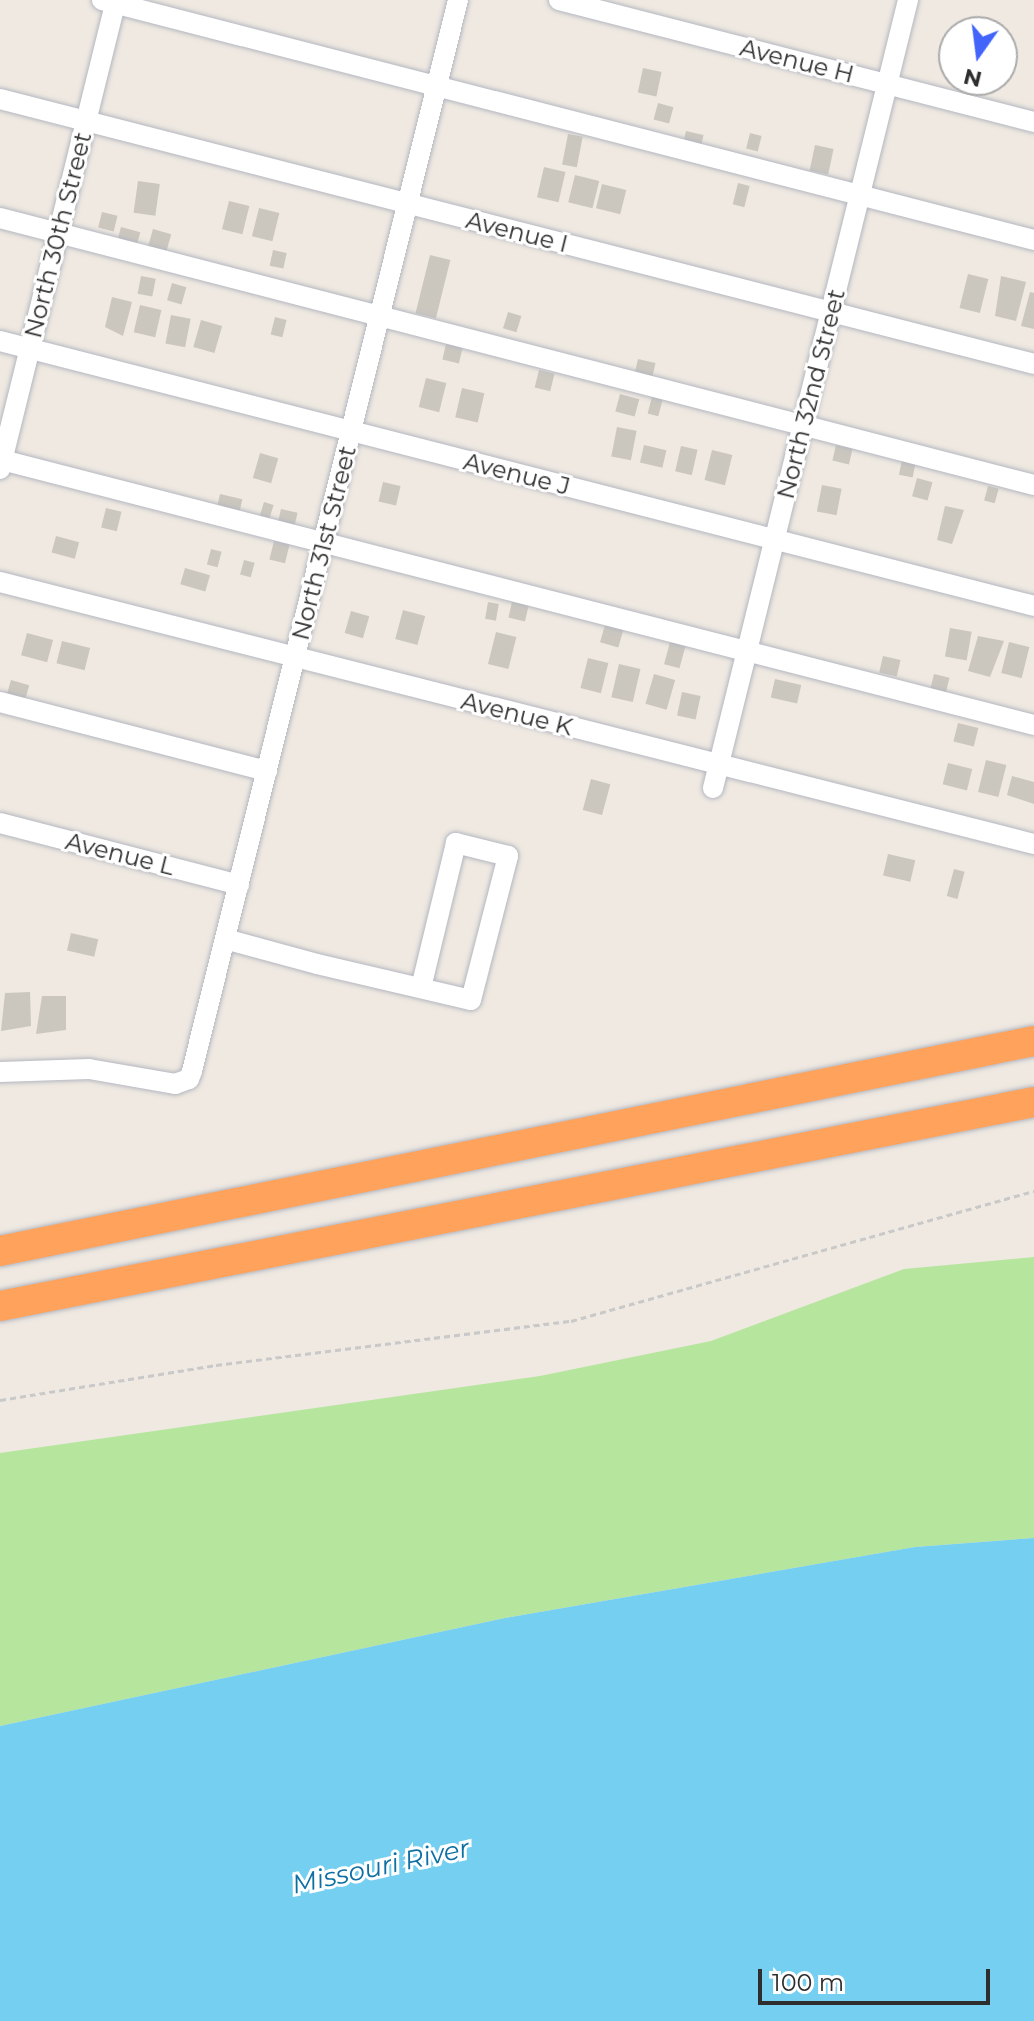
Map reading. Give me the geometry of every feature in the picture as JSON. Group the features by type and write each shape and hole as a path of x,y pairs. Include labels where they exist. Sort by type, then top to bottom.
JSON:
{"highway":[{"path":"0,1251 1034,1041"},
{"path":"0,1306 1034,1102"}],"street":[{"name":"North 31st Street","path":"0,1072 89,1069 183,1082 192,1071 458,0"},
{"name":"Avenue H","path":"559,0 1034,122"},
{"name":"North 32nd Street","path":"713,788 908,0"},
{"path":"111,1 1034,240"},
{"name":"North 30th Street","path":"1,465 86,121 111,1"},
{"name":"Avenue I","path":"0,99 1034,364"},
{"path":"0,218 1034,485"},
{"name":"Avenue J","path":"0,341 1034,606"},
{"path":"1,465 324,543 1034,725"},
{"name":"Avenue K","path":"0,582 1034,844"},
{"path":"0,702 267,771"},
{"name":"Avenue L","path":"0,823 239,885"},
{"path":"225,939 421,988 471,1000 508,856 456,843 421,988"}],"path":[{"path":"0,1400 216,1365 571,1321 1034,1191"}],"green space":[{"path":"1034,1257 1034,1538 915,1547 505,1618 0,1726 0,1453 540,1376 711,1341 904,1269"}],"water":[{"name":"Missouri River","path":"1034,1538 1034,2021 0,2021 0,1726 505,1618 915,1547"}],"building":[{"path":"643,68 662,72 656,96 638,92"},
{"path":"658,103 673,107 669,124 654,119"},
{"path":"686,131 704,135 700,151 682,147"},
{"path":"750,133 762,136 758,151 746,149"},
{"path":"568,134 583,137 577,167 562,164"},
{"path":"815,145 834,149 828,174 810,170"},
{"path":"544,167 565,172 558,202 537,197"},
{"path":"575,175 599,181 592,208 568,202"},
{"path":"138,181 160,184 155,216 134,213"},
{"path":"738,183 750,186 744,207 733,204"},
{"path":"602,184 626,190 620,214 596,208"},
{"path":"229,201 249,206 242,234 222,229"},
{"path":"259,208 279,213 272,241 252,236"},
{"path":"102,212 118,216 114,231 98,228"},
{"path":"121,227 140,232 136,249 117,243"},
{"path":"153,229 171,234 166,252 148,246"},
{"path":"273,250 287,253 283,269 270,266"},
{"path":"430,255 450,260 436,318 415,313"},
{"path":"968,274 988,279 980,313 960,308"},
{"path":"141,276 156,279 152,297 138,294"},
{"path":"1001,276 1026,282 1016,321 995,316"},
{"path":"172,283 186,287 181,304 167,300"},
{"path":"1030,292 1034,293 1034,329 1021,326"},
{"path":"112,297 132,302 123,336 105,327"},
{"path":"140,305 161,310 155,337 134,332"},
{"path":"508,312 521,316 516,332 503,328"},
{"path":"171,315 191,319 185,347 165,343"},
{"path":"275,317 287,320 282,337 271,334"},
{"path":"201,320 222,326 214,353 193,347"},
{"path":"446,344 463,348 459,363 442,360"},
{"path":"638,359 656,363 651,381 634,377"},
{"path":"539,370 555,374 550,391 535,387"},
{"path":"426,378 446,383 439,412 419,407"},
{"path":"462,388 484,393 478,422 455,417"},
{"path":"620,394 639,399 635,417 615,411"},
{"path":"652,397 663,400 658,416 648,413"},
{"path":"617,427 637,431 631,460 611,456"},
{"path":"644,445 666,450 662,468 640,463"},
{"path":"836,445 853,449 849,464 832,461"},
{"path":"681,446 698,450 692,475 675,471"},
{"path":"712,450 732,455 725,485 705,480"},
{"path":"260,453 278,458 271,483 253,478"},
{"path":"902,460 916,463 913,478 899,475"},
{"path":"917,478 932,482 928,500 912,496"},
{"path":"383,482 401,486 396,506 379,501"},
{"path":"822,485 842,489 836,515 817,512"},
{"path":"988,486 999,489 995,503 984,500"},
{"path":"220,494 242,499 238,518 216,513"},
{"path":"264,502 274,505 269,520 259,517"},
{"path":"945,506 964,510 952,544 937,540"},
{"path":"106,508 122,512 117,531 101,527"},
{"path":"281,509 298,513 294,530 277,527"},
{"path":"56,536 79,542 75,559 52,552"},
{"path":"274,541 290,545 285,563 269,559"},
{"path":"211,549 222,552 217,567 207,564"},
{"path":"244,560 255,563 251,577 240,574"},
{"path":"185,568 210,575 205,592 180,584"},
{"path":"488,602 499,604 496,621 485,619"},
{"path":"512,602 529,606 525,621 508,618"},
{"path":"403,610 425,616 417,645 395,639"},
{"path":"351,611 369,616 363,638 345,633"},
{"path":"605,625 623,630 618,648 600,642"},
{"path":"950,628 972,632 967,660 945,657"},
{"path":"496,632 516,637 508,669 488,664"},
{"path":"27,633 53,640 47,662 21,655"},
{"path":"978,636 1004,641 990,677 968,671"},
{"path":"62,641 90,648 85,670 56,663"},
{"path":"670,642 685,646 680,668 664,664"},
{"path":"1009,642 1029,647 1022,678 1001,673"},
{"path":"883,656 901,660 897,677 879,673"},
{"path":"588,658 608,663 601,693 581,688"},
{"path":"619,664 640,669 633,702 611,697"},
{"path":"654,674 675,680 667,710 645,704"},
{"path":"934,674 950,678 945,694 930,690"},
{"path":"775,679 801,685 797,704 771,698"},
{"path":"11,680 29,685 24,703 6,697"},
{"path":"682,692 701,696 696,719 677,715"},
{"path":"958,723 978,728 974,747 953,741"},
{"path":"986,760 1006,765 998,797 978,792"},
{"path":"948,763 972,769 967,790 943,784"},
{"path":"1012,776 1034,782 1034,804 1007,795"},
{"path":"591,779 610,784 602,815 583,810"},
{"path":"888,854 915,860 910,882 883,875"},
{"path":"954,869 965,872 957,899 947,896"},
{"path":"71,933 98,939 94,957 67,951"},
{"path":"30,992 31,1026 1,1031 5,993"},
{"path":"42,996 66,996 66,1030 36,1034"}]}
